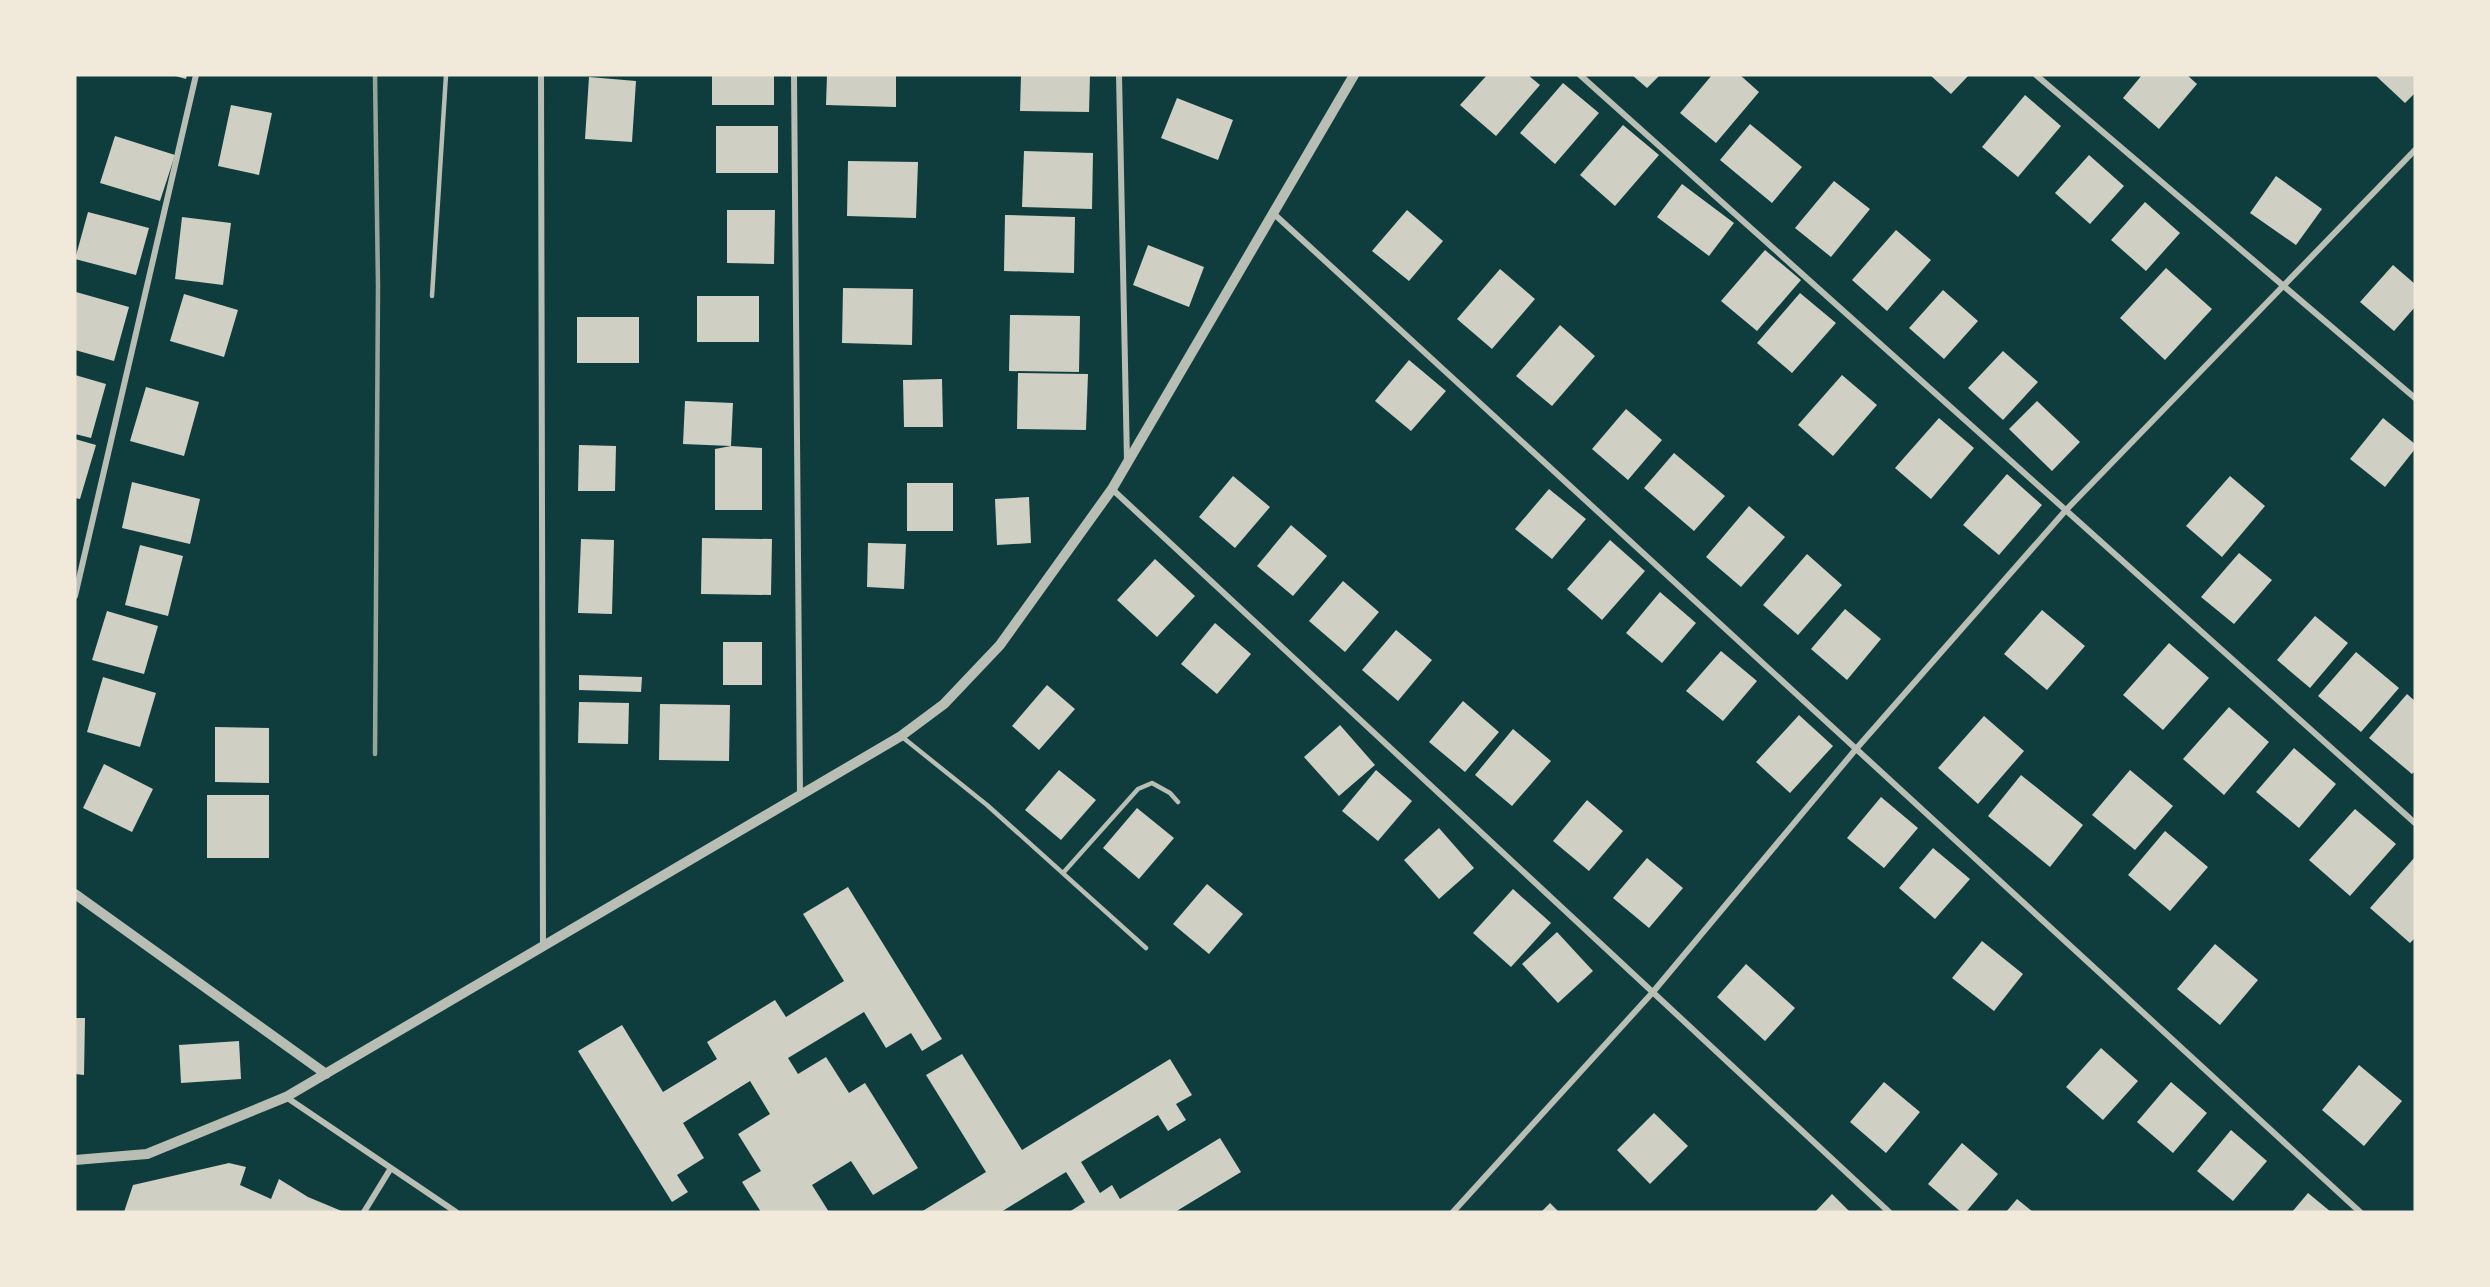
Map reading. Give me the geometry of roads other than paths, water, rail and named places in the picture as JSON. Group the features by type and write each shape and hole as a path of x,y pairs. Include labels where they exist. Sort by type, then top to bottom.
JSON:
{"street":[{"path":"75,596 196,75"},
{"path":"541,75 543,947"},
{"path":"794,75 800,796"},
{"path":"1119,75 1127,464"},
{"path":"75,1160 147,1154 286,1097 901,736 944,704 1000,645 1112,489 1354,75"},
{"path":"1580,75 2415,823"},
{"path":"2036,75 2415,398"},
{"path":"1453,1212 1653,992 1856,749 2066,510 2415,150"},
{"path":"1273,213 2360,1212"},
{"path":"1112,489 1889,1212"},
{"path":"75,894 326,1074"},
{"path":"286,1097 456,1212"},
{"path":"364,1212 390,1168"}],"lane":[{"path":"432,296 446,75"},
{"path":"901,736 987,805 1146,948"},
{"path":"1063,873 1138,789 1152,783 1170,792 1178,802"}],"railway":[{"path":"375,75 378,286 375,754"}]}
